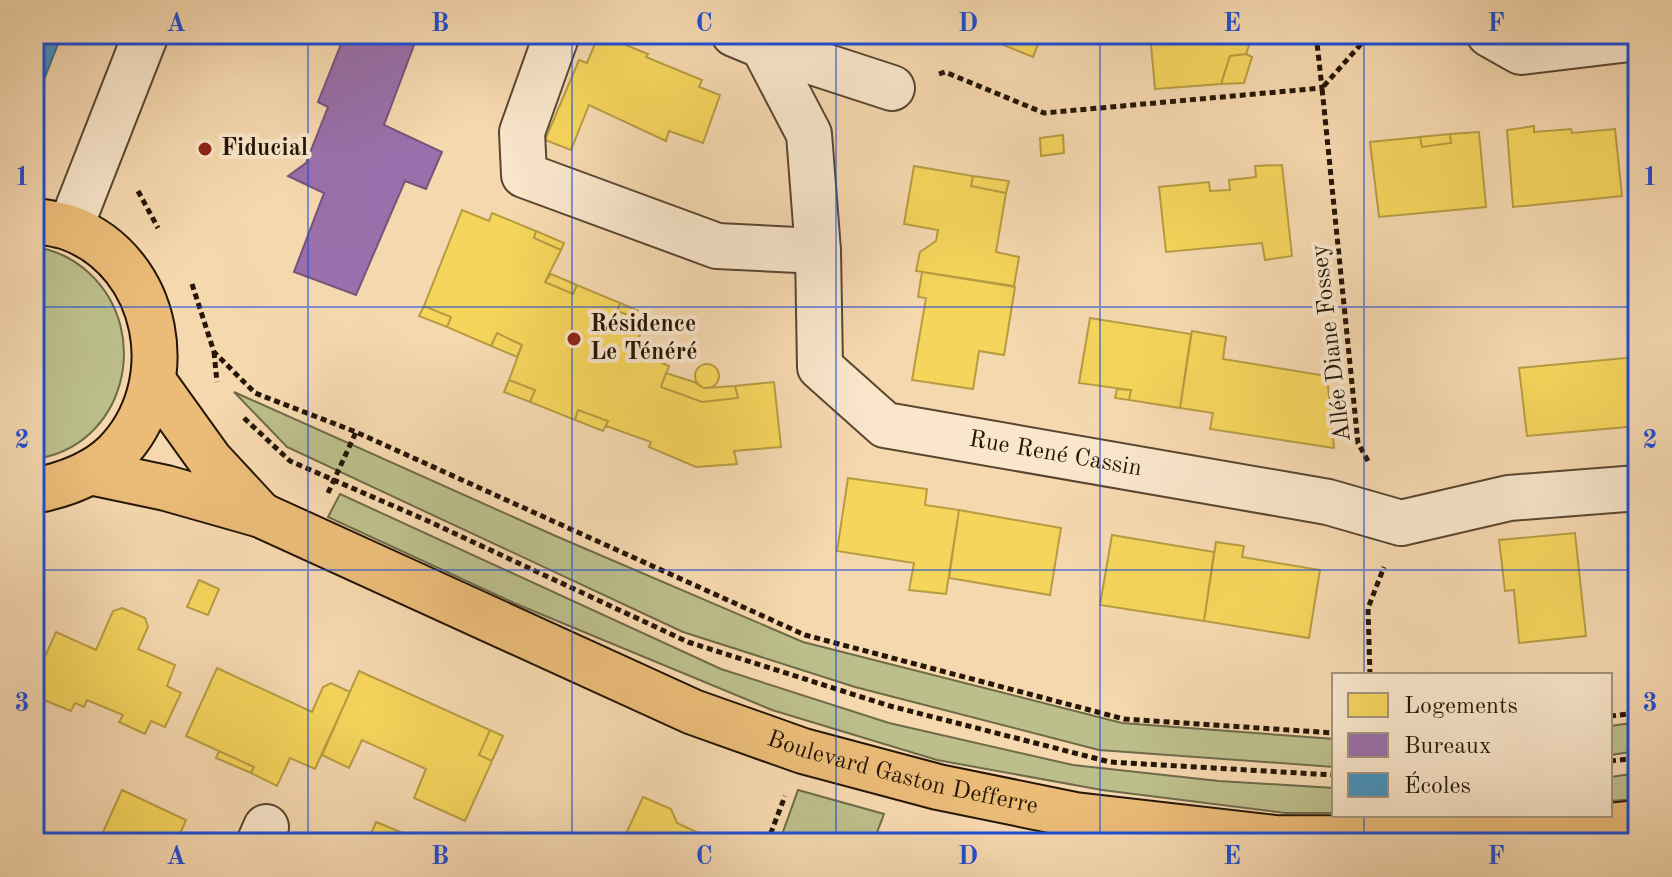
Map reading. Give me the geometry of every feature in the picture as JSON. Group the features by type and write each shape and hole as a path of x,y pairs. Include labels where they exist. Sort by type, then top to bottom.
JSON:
{"main road":[{"path":"34,491 60,486 90,472 115,454 134,431 154,382 156,342 147,305 129,273 102,246 52,224"},
{"name":"Boulevard Gaston Defferre","path":"154,382 210,460 261,515"},
{"name":"Boulevard Gaston Defferre","path":"90,472 166,488 261,515 693,712 803,751 938,787 1075,815 1276,838 1485,839 1638,823"}],"street":[{"path":"52,224 146,34"},
{"path":"557,34 522,132 524,175 717,246 818,251"},
{"path":"1489,34 1521,52 1638,38"},
{"name":"Rue René Cassin","path":"748,40 809,134 818,251 820,367 885,425 1328,502 1401,523 1509,498 1638,488"},
{"name":"Rue René Cassin","path":"748,40 892,88"}],"path":[{"name":"Allée Diane Fossey","path":"1316,34 1358,443 1401,523"},
{"path":"892,88 945,72 1044,113 1322,88 1370,34"},
{"path":"135,180 142,202 165,240"},
{"path":"188,278 196,291 214,352 217,384"},
{"path":"214,352 255,393 356,432 805,635 1124,719 1332,733"},
{"path":"232,408 290,461 688,642 890,706 1110,762 1332,775"},
{"path":"305,535 335,481 356,432"},
{"path":"1370,673 1368,608 1401,523"},
{"path":"1612,716 1638,713"},
{"path":"1612,761 1638,758"}],"green space":[{"path":"34,247 63,256 89,273 109,298 120,326 124,355 120,384 108,411 90,434 65,450 34,459"},
{"path":"234,392 558,537 803,642 1122,723 1332,739 1332,767 1099,750 855,687 683,632 287,447"},
{"path":"340,494 721,669 889,723 1073,765 1219,781 1332,788 1332,813 1285,813 1102,790 937,760 772,710 514,603 328,517"},
{"path":"1638,722 1638,751 1612,755 1612,726"},
{"path":"1638,773 1638,799 1612,801 1612,777"},
{"path":"798,790 884,814 873,843 779,843"}],"building: Logements":[{"path":"599,34 702,80 699,87 720,95 703,143 669,131 666,141 589,105 571,150 545,140 579,60 587,63"},
{"path":"987,34 1004,34 1001,44 986,38"},
{"path":"1004,34 1042,34 1033,57 1001,44"},
{"path":"1150,34 1253,34 1246,54 1230,56 1221,84 1155,89"},
{"path":"1246,54 1252,57 1244,83 1221,84 1230,56"},
{"path":"1534,126 1534,132 1571,129 1572,133 1615,129 1622,196 1513,207 1507,130"},
{"path":"1479,132 1486,207 1379,217 1370,142 1420,137 1422,147 1451,143 1450,134"},
{"path":"1450,134 1451,143 1422,147 1420,137"},
{"path":"1063,135 1064,153 1041,156 1040,138"},
{"path":"1282,165 1292,256 1265,260 1262,243 1166,252 1159,187 1209,182 1210,191 1230,190 1229,180 1256,177 1255,166"},
{"path":"914,166 973,176 971,186 1006,193 996,252 1019,257 1014,286 916,271 920,252 936,241 938,230 904,224"},
{"path":"973,176 1009,181 1006,193 971,186"},
{"name":"Résidence Le Ténéré","path":"462,210 489,221 492,213 536,231 534,238 561,250 545,282 573,294 577,285 620,303 617,311 645,321 634,350 669,366 661,387 702,402 738,398 735,386 774,382 781,447 734,451 737,464 696,467 649,447 651,442 606,426 608,421 578,410 575,420 530,402 535,390 509,380 522,345 497,333 491,346 447,327 451,317 424,306"},
{"path":"536,231 564,243 561,250 534,238"},
{"path":"922,272 1015,287 1004,355 979,351 973,389 912,380 926,298 918,297"},
{"path":"551,274 577,285 573,294 545,282"},
{"path":"620,303 648,315 645,321 617,311"},
{"path":"424,306 451,317 447,327 419,316"},
{"path":"1090,318 1191,334 1180,408 1129,400 1131,390 1079,383"},
{"path":"1192,331 1226,337 1223,359 1327,376 1334,448 1210,429 1213,413 1180,408"},
{"path":"497,333 522,345 517,357 491,346"},
{"path":"1636,357 1638,426 1527,436 1519,368"},
{"path":"707,364 715,368 719,376 715,384 707,388 699,384 695,376 699,368"},
{"path":"666,373 704,388 735,386 738,398 702,402 661,387"},
{"path":"509,380 535,390 530,402 504,392"},
{"path":"1117,389 1131,390 1129,400 1115,398"},
{"path":"578,410 608,421 603,431 575,420"},
{"path":"848,478 927,489 925,505 959,510 946,594 909,590 914,563 837,551"},
{"path":"959,510 1061,528 1050,595 949,578"},
{"path":"1575,533 1586,636 1519,643 1514,590 1505,591 1499,540"},
{"path":"1112,535 1214,552 1204,621 1100,605"},
{"path":"1216,542 1244,546 1242,557 1320,570 1309,638 1204,621"},
{"path":"199,580 219,589 208,615 187,607"},
{"path":"122,608 145,618 148,627 138,649 175,665 167,686 181,693 165,727 151,721 145,734 119,722 123,715 87,700 84,707 75,703 71,711 34,696 34,681 56,632 96,650 113,611"},
{"path":"217,668 312,712 323,687 331,683 350,692 315,769 290,758 277,786 251,773 254,767 186,736"},
{"path":"359,671 490,730 479,755 492,761 465,821 414,798 426,769 362,740 349,768 322,755"},
{"path":"490,730 503,736 492,761 479,755"},
{"path":"219,751 254,767 251,773 216,758"},
{"path":"122,790 186,820 176,843 98,843"},
{"path":"643,797 671,809 677,823 709,838 707,843 610,843 614,833 624,838"},
{"path":"376,822 427,843 367,843"}],"building: Bureaux":[{"path":"345,34 386,34 414,45 384,125 442,152 426,189 405,181 356,295 294,272 324,193 288,176 306,163 328,107 318,102"}],"building: Écoles":[{"path":"34,34 62,34 43,82 34,84"}],"place":[{"name":"Fiducial","path":"205,149"},
{"name":"Résidence Le Ténéré","path":"574,339"}]}
